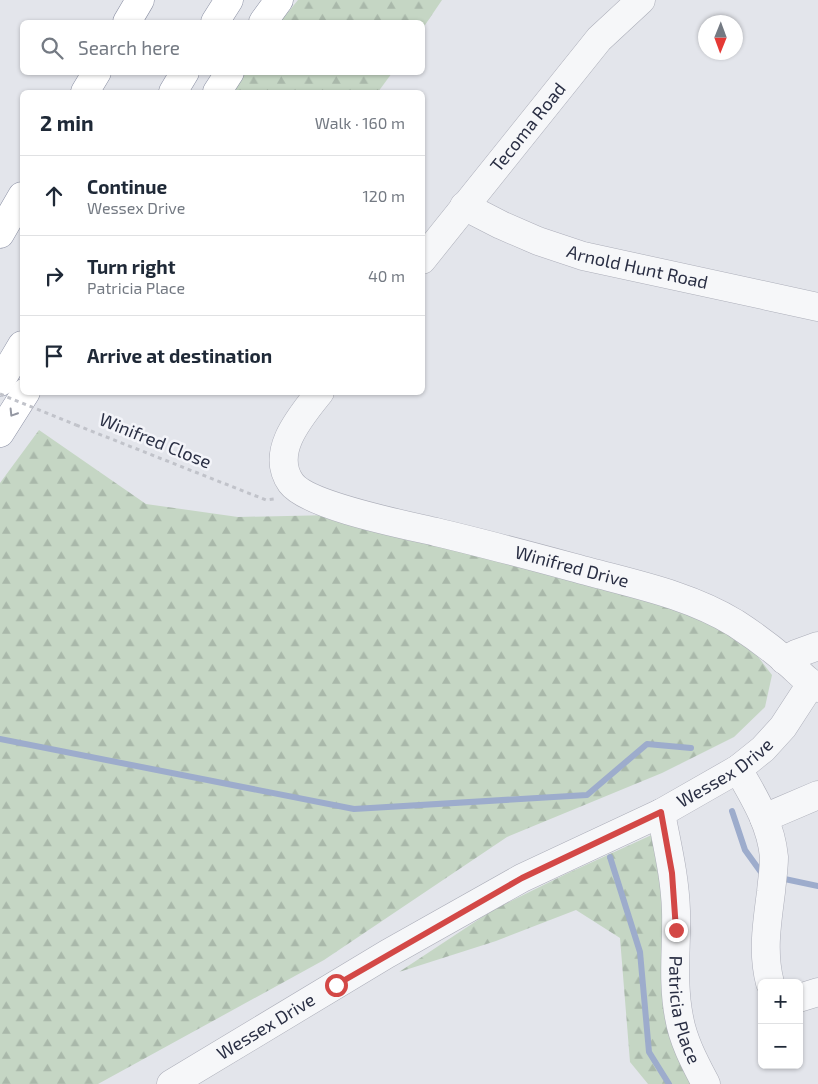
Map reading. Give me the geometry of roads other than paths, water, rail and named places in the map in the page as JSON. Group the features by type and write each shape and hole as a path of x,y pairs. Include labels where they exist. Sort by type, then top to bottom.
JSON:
{"highway":[{"path":"128,20 140,0"},
{"path":"216,20 229,0"},
{"path":"264,20 279,0"},
{"path":"86,90 95,75"},
{"path":"174,90 183,75"},
{"path":"218,90 228,75"},
{"path":"0,234 20,199"},
{"path":"0,382 20,348"},
{"path":"0,433 24,395"}],"street":[{"name":"Tecoma Road","path":"425,256 599,39 643,0"},
{"name":"Arnold Hunt Road","path":"464,206 500,225 538,241 583,256 818,306"},
{"name":"Winifred Drive","path":"318,395 288,437 285,453 285,468 291,482 303,494 373,517 645,586 692,602 735,623 815,686"},
{"path":"784,660 818,646"},
{"name":"Wessex Drive","path":"171,1084 387,954 522,878 661,812 738,769 763,749 815,686"},
{"path":"738,769 761,808 772,842 772,878 765,939 766,968 769,979"},
{"path":"764,818 818,795"},
{"name":"Patricia Place","path":"661,812 676,908 676,996 679,1018 694,1061 706,1084"},
{"path":"803,997 818,992"}],"waterway":[{"path":"0,739 354,809 587,795 647,744 691,748"},
{"path":"732,811 745,850 763,875 765,875"},
{"path":"610,857 640,952 649,1052 669,1084"},
{"path":"780,878 818,886"}]}
